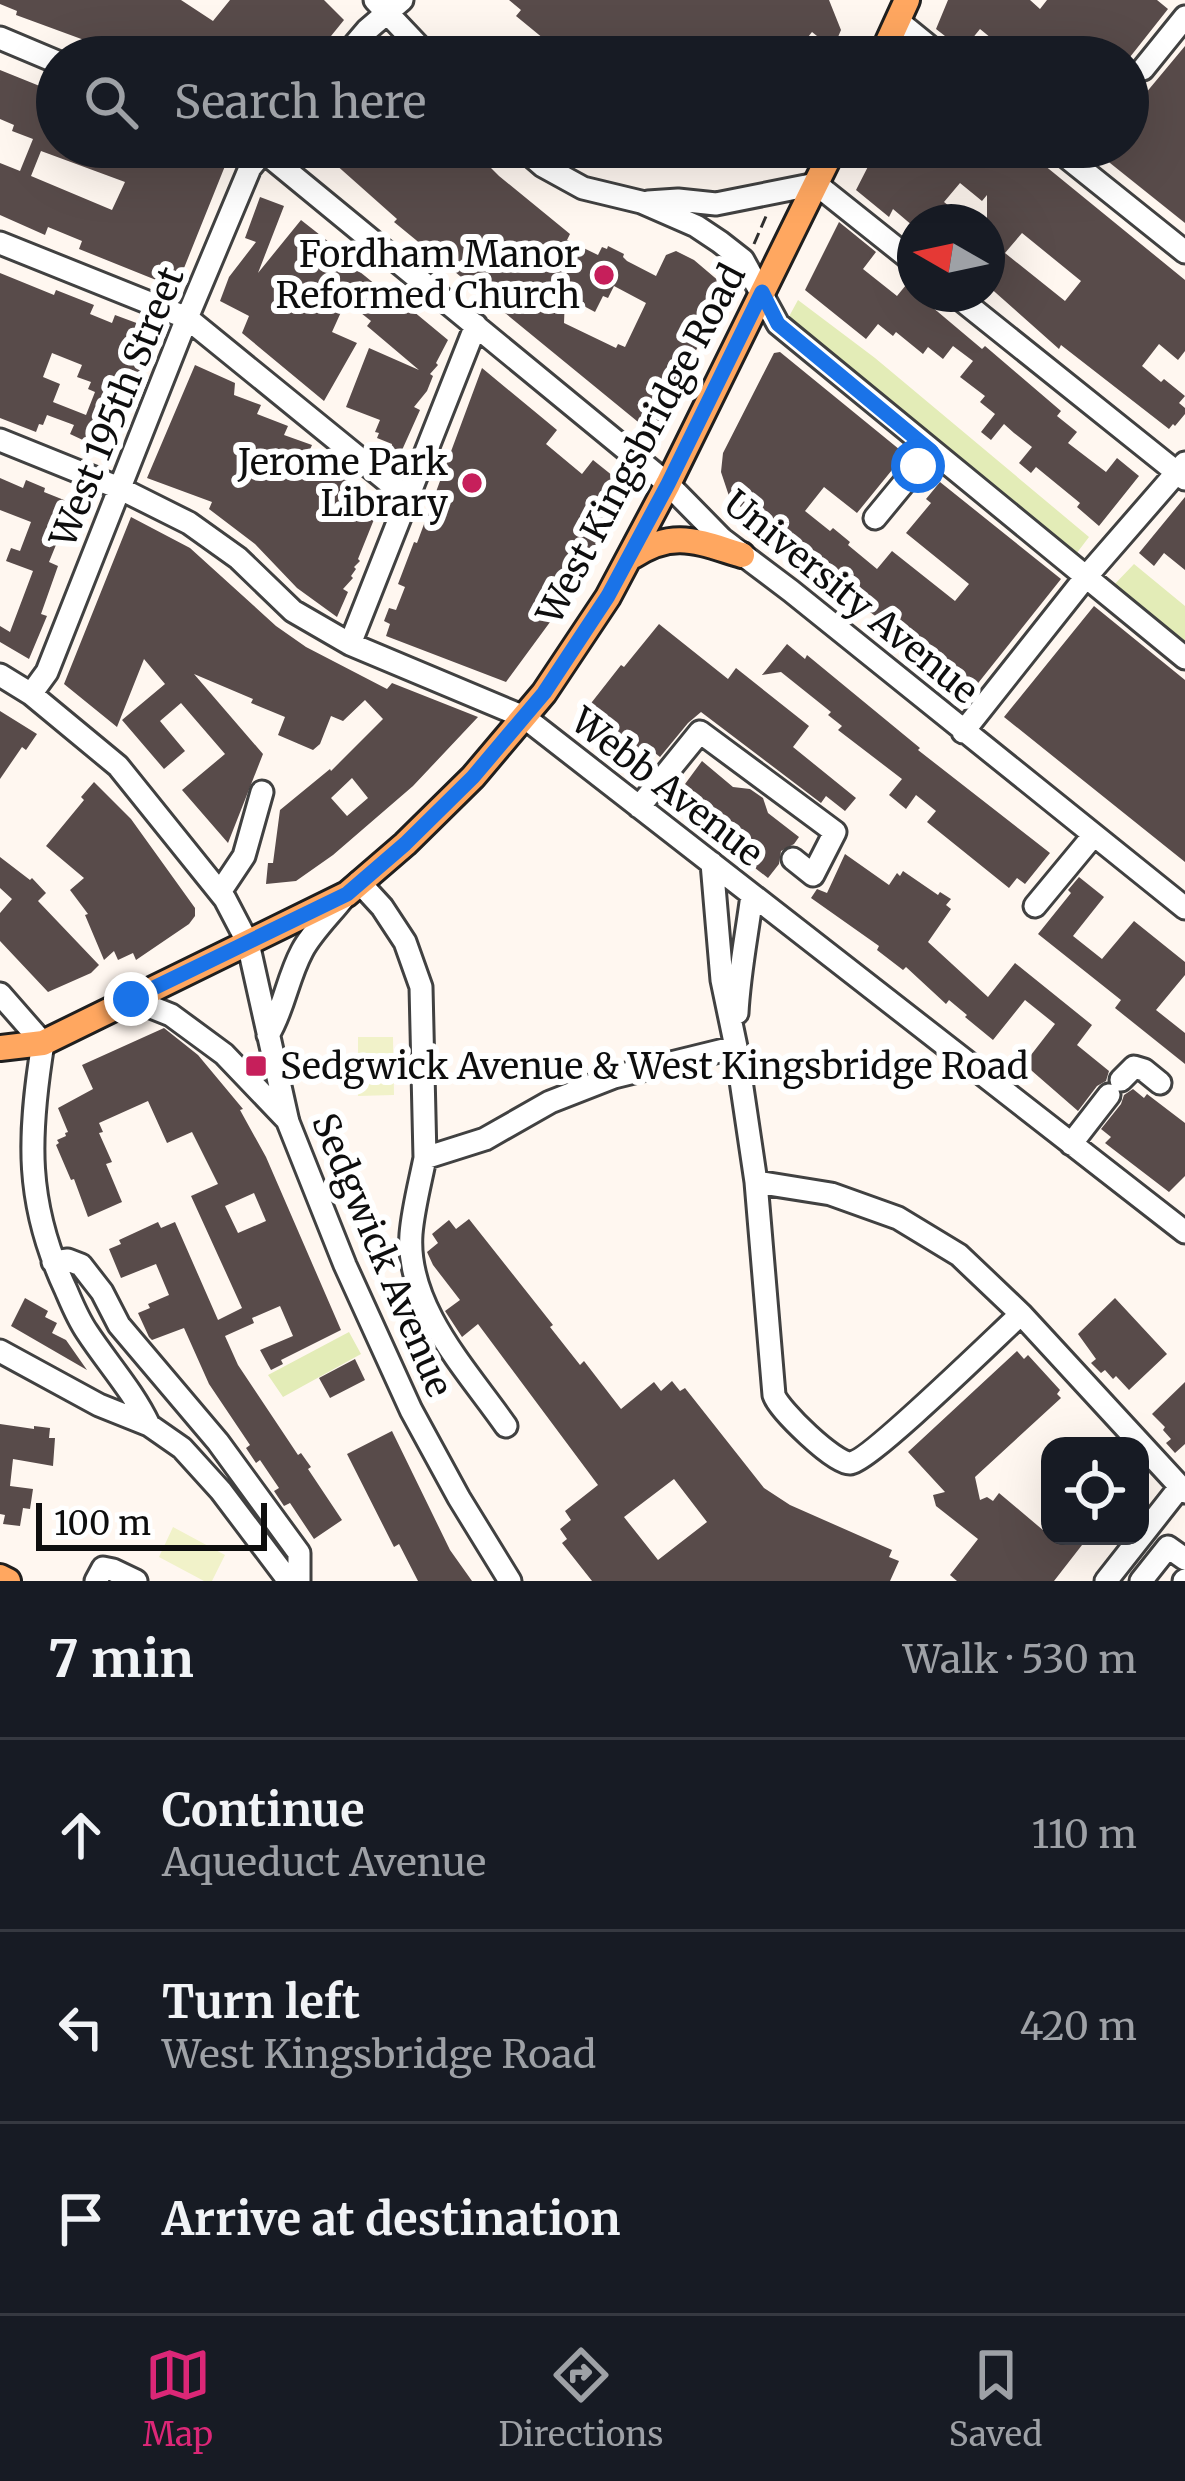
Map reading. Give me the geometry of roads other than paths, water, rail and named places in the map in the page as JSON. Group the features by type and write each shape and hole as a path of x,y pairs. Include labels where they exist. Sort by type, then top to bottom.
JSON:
{"main road":[{"name":"West Kingsbridge Road","path":"0,1048 43,1043 353,888 473,777 580,643 631,558 823,168"},
{"path":"631,558 651,544 674,538 742,555"},
{"path":"0,1577 8,1581"}],"street":[{"path":"362,36 388,4 413,36"},
{"path":"903,11 924,36"},
{"path":"1149,62 1185,17"},
{"path":"0,38 36,53"},
{"name":"West 195th Street","path":"31,694 47,672 250,168"},
{"name":"University Avenue","path":"287,168 668,484 722,539 1185,908"},
{"path":"547,168 583,188 641,202 720,242 743,260 778,324 1185,658"},
{"path":"1080,168 1185,252"},
{"path":"641,202 716,204 815,184 897,249"},
{"path":"0,243 188,318 408,498"},
{"path":"963,732 1085,578 1182,472 977,312"},
{"path":"350,644 476,325"},
{"name":"Webb Avenue","path":"0,440 119,488 189,523 238,558 292,611 350,644 524,717 1072,1144 1180,1219"},
{"path":"875,518 931,451"},
{"name":"Sedgwick Avenue","path":"0,675 31,694 118,766 220,892 248,943 288,1122 345,1265 411,1410 510,1581"},
{"path":"639,807 700,732 835,832 813,874 793,859"},
{"path":"220,892 244,856 262,792"},
{"path":"1036,906 1094,836"},
{"path":"712,863 756,1182 778,1406 844,1462 854,1462 1021,1314"},
{"path":"268,1035 280,1015 303,948 353,888 382,907 405,942 421,987 424,1158 411,1233 422,1300 506,1426"},
{"path":"730,980 743,967 752,895"},
{"path":"0,994 43,1043 33,1105 32,1171 53,1262 84,1328 139,1402 149,1425"},
{"path":"131,999 171,1015 224,1054 288,1122"},
{"path":"424,1158 484,1139 550,1102 614,1077 736,1047"},
{"path":"1072,1144 1134,1066 1160,1083"},
{"path":"756,1182 831,1194 898,1218 959,1255 1021,1314 1182,1489 1106,1581"},
{"path":"53,1262 81,1265 119,1324 218,1442 299,1553 299,1581"},
{"path":"0,1352 115,1413 149,1425 182,1448 289,1581"},
{"path":"1141,1581 1168,1547 1185,1559"},
{"path":"96,1581 103,1568 136,1581"}],"place":[{"name":"Fordham Manor Reformed Church","path":"604,275"},
{"name":"Jerome Park Library","path":"472,483"},
{"name":"Sedgwick Avenue & West Kingsbridge Road","path":"256,1066"}]}
